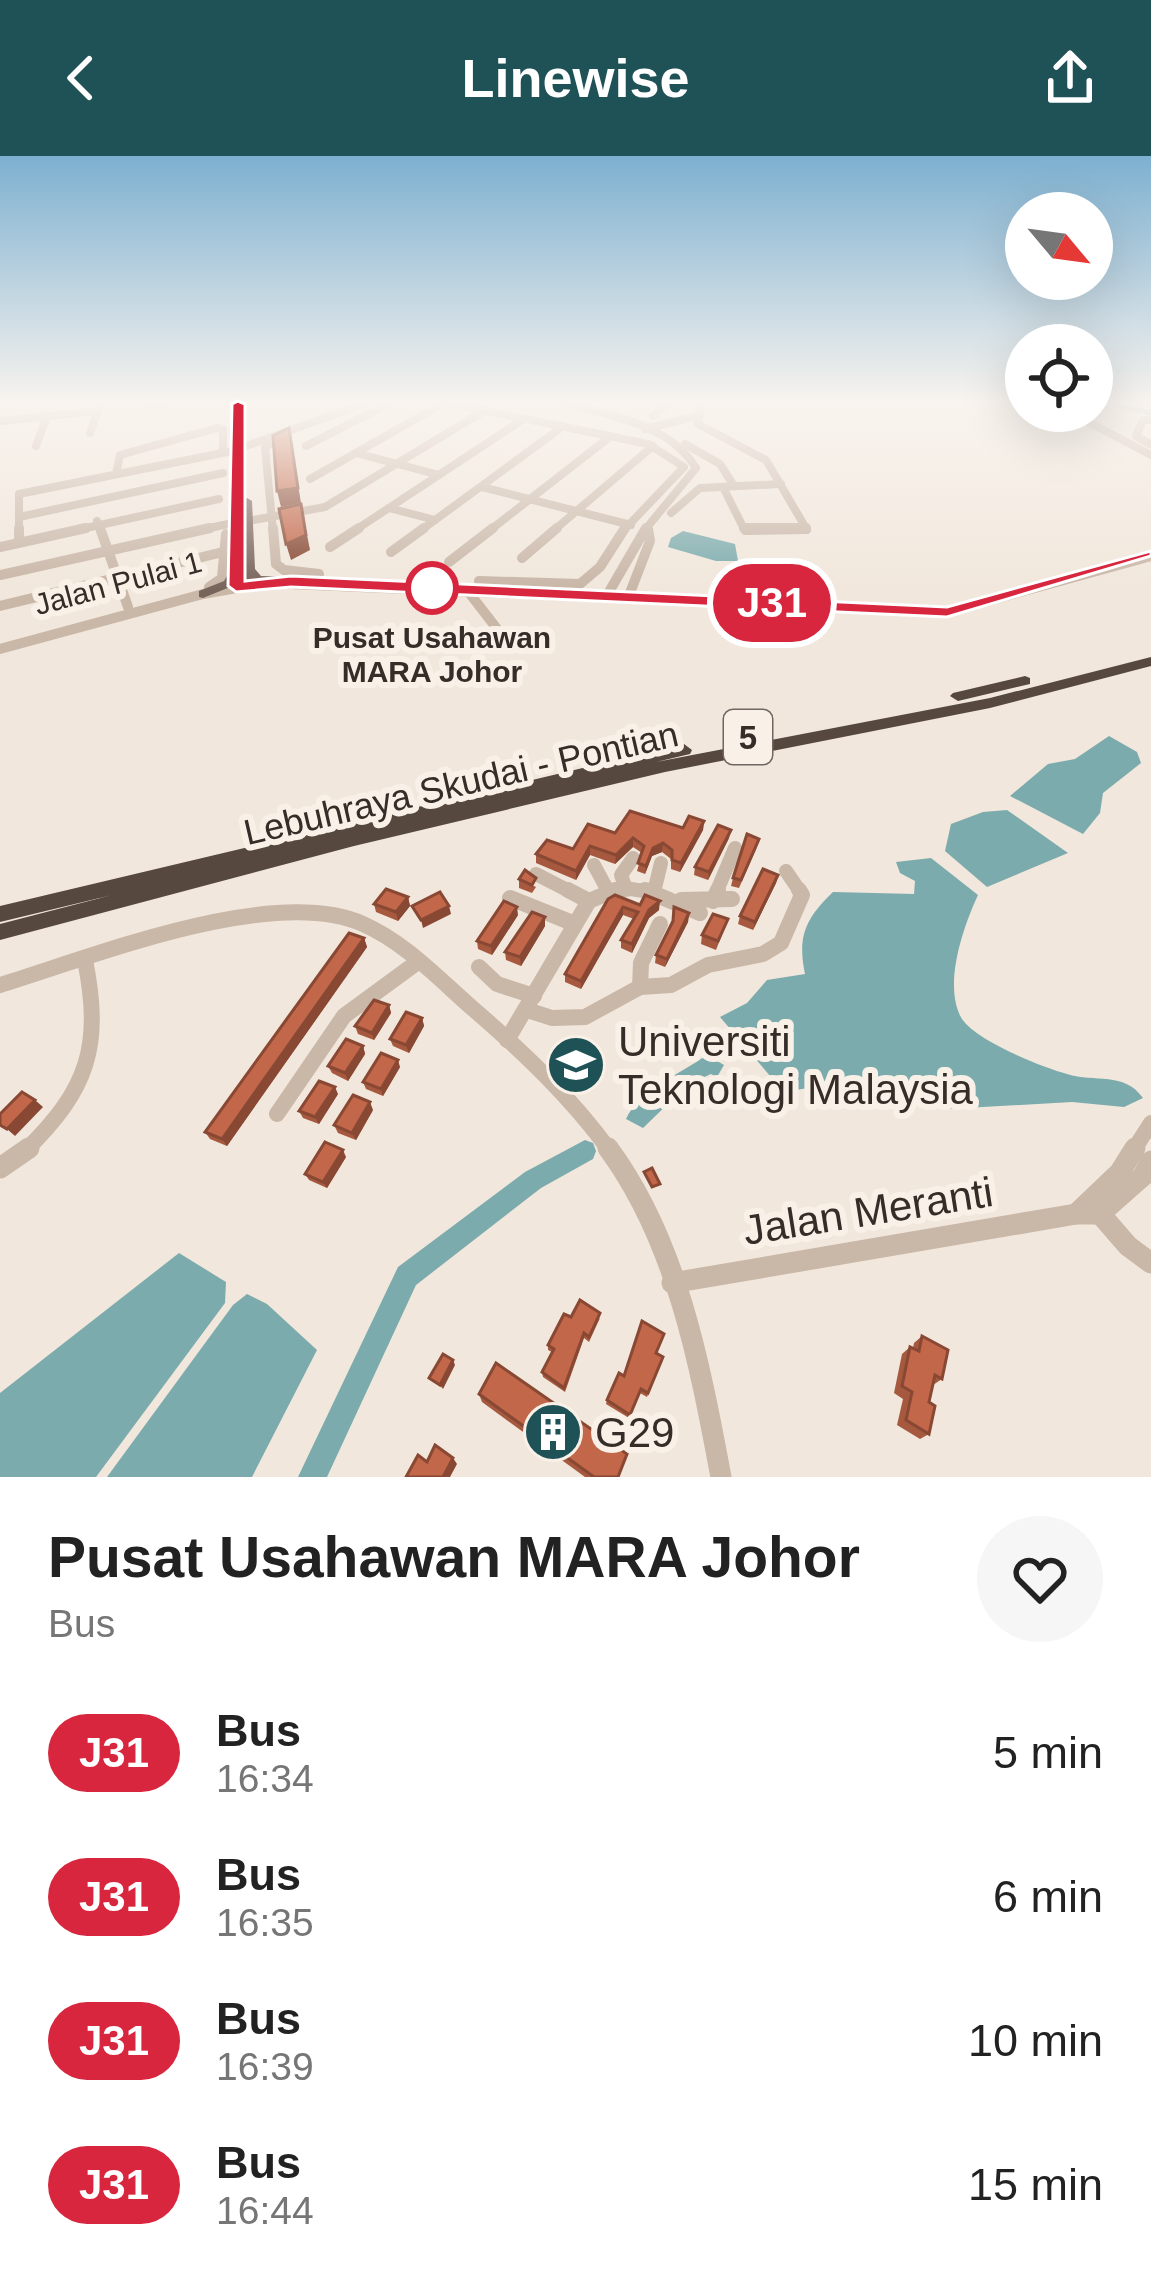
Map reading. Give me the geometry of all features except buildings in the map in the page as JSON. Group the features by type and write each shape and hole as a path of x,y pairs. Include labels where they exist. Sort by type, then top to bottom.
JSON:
{"highway":[{"name":"Lebuhraya Skudai - Pontian","path":"0,914 635,760 978,692 1151,650"},
{"name":"Lebuhraya Skudai - Pontian","path":"0,932 554,792 990,703 1151,662"}],"main road":[{"path":"243,466 243,578"},
{"path":"203,594 243,578 291,581"}],"street":[{"path":"116,474 118,466"},
{"path":"19,543 19,494 155,466"},
{"path":"267,466 276,564 291,572 573,585 612,569 648,530 695,466"},
{"path":"310,479 334,466"},
{"path":"0,575 242,521 325,508 394,466"},
{"path":"403,466 440,475"},
{"path":"330,547 454,466"},
{"path":"391,551 511,466"},
{"path":"448,562 572,466"},
{"path":"521,558 630,466"},
{"path":"606,597 628,524 682,471 682,466"},
{"path":"721,466 746,531 807,530 768,466"},
{"path":"19,517 223,473"},
{"path":"82,481 128,607"},
{"path":"671,513 697,489 781,484"},
{"path":"482,487 648,530"},
{"path":"0,547 219,499"},
{"path":"389,508 435,520"},
{"path":"628,598 650,541 648,530"},
{"path":"0,605 223,552 226,534"},
{"name":"Jalan Pulai 1","path":"0,639 217,584 222,578 223,552"},
{"path":"291,581 947,612 1151,556"},
{"path":"0,649 203,594"},
{"path":"706,907 735,848"},
{"path":"616,888 633,859"},
{"path":"654,892 661,863"},
{"path":"594,866 616,888"},
{"path":"479,967 496,984 552,1018 585,1017 640,987 671,985 708,965 743,960 782,943 802,895 787,871"},
{"path":"536,874 589,901"},
{"path":"506,1040 589,901 616,888 654,892 706,907 732,899"},
{"path":"510,898 575,924"},
{"path":"0,985 213,925 272,914 320,912 389,935 588,1120 616,1161 642,1208 671,1283 707,1402 721,1477"},
{"path":"640,987 641,963 660,924"},
{"path":"0,1168 29,1149 83,1071 93,1044 94,1010 86,960"},
{"path":"277,1114 344,1016 419,961"},
{"path":"1088,1209 1120,1172 1151,1124"},
{"path":"1088,1209 1143,1176 1151,1161"},
{"path":"1088,1209 1151,1263"},
{"name":"Jalan Meranti","path":"671,1283 1088,1209"}],"water":[{"path":"683,531 735,544 738,561 716,561 668,547 671,538"},
{"path":"1109,736 1137,752 1141,763 1103,793 1100,813 1083,834 1010,796 1048,764 1075,759"},
{"path":"1007,810 1068,853 987,887 945,851 951,824 983,812"},
{"path":"931,858 978,895 955,973 956,1005 962,1019 981,1036 1026,1059 1078,1077 1127,1084 1143,1098 1124,1107 1072,1102 947,1109 828,1085 789,1091 776,1083 720,1017 747,1003 767,980 805,974 806,928 833,892 914,894 915,881 900,873 896,862"},
{"path":"707,1055 724,1065 717,1077 711,1074 693,1082 697,1085 674,1098 643,1128 626,1119 651,1091"},
{"path":"179,1253 226,1282 225,1303 96,1477 0,1477 0,1393"},
{"path":"247,1294 267,1304 317,1350 252,1477 107,1477 233,1305"}],"waterway":[{"path":"312,1477 407,1276 533,1180 585,1151"}],"bus line":[{"name":"J31","path":"237,466 236,586 291,581 947,612 1151,556"}],"place":[{"name":"Pusat Usahawan MARA Johor","path":"432,588"},
{"name":"Universiti Teknologi Malaysia","path":"576,1065"},
{"name":"G29","path":"553,1432"}]}
